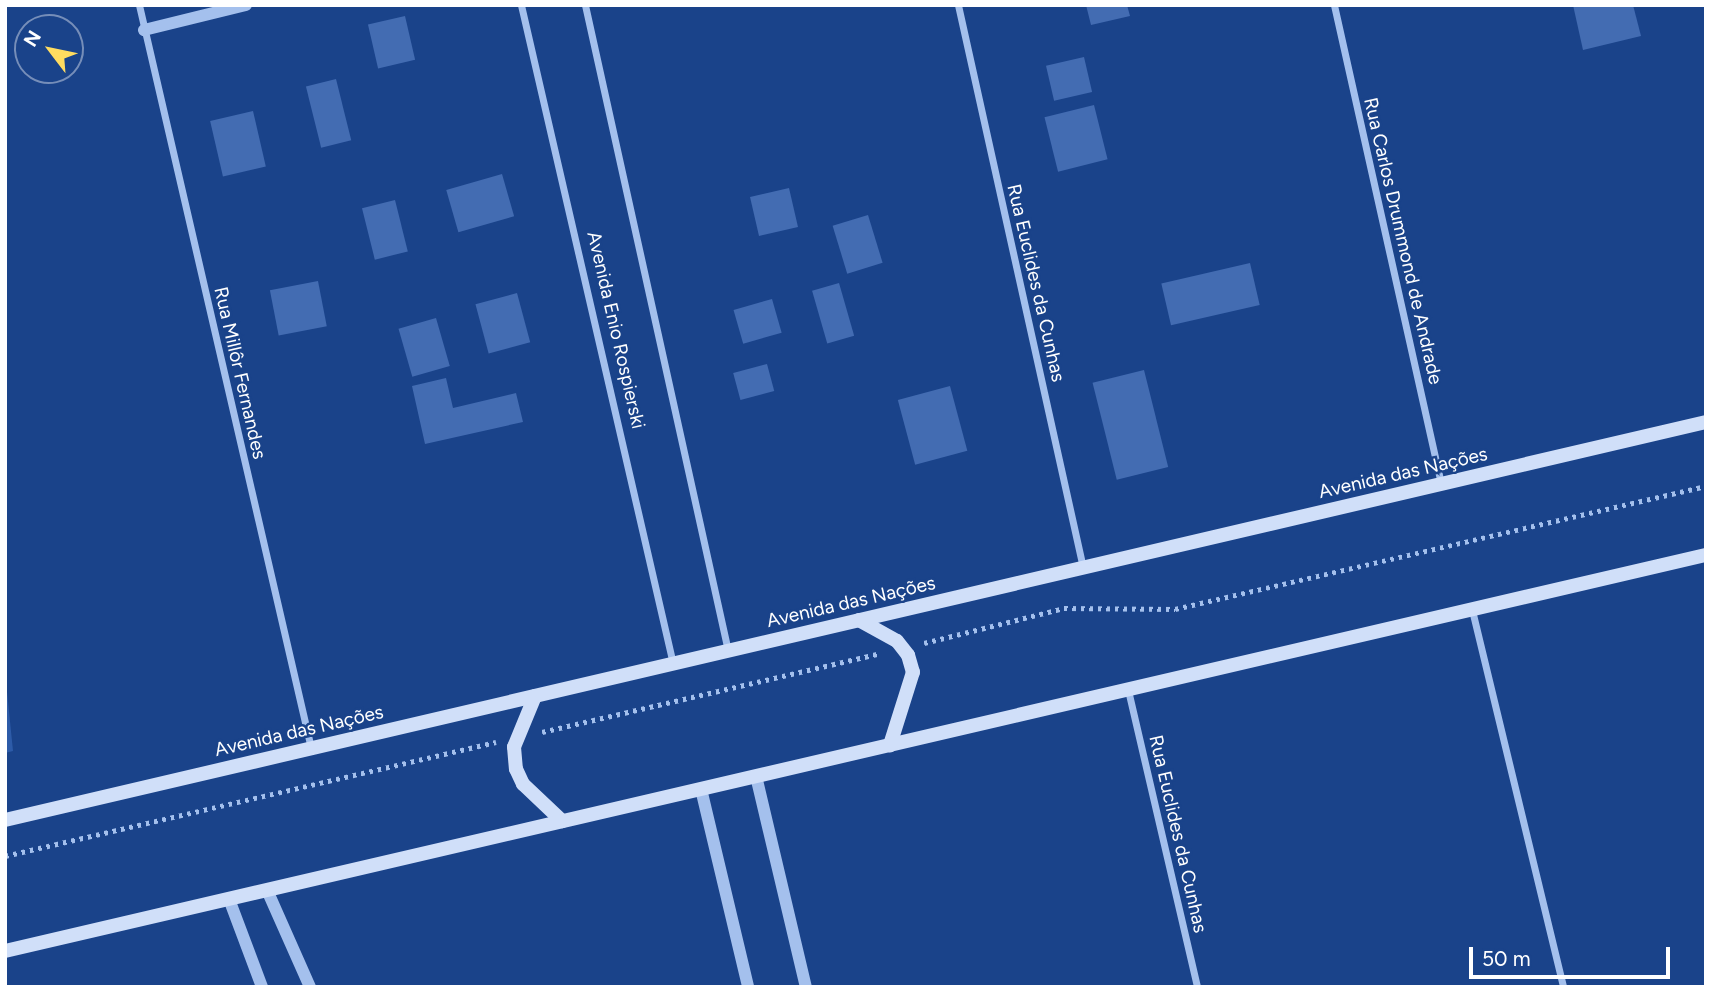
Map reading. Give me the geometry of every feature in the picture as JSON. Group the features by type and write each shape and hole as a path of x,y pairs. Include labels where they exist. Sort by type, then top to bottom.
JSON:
{"main road":[{"name":"Avenida das Nações","path":"5,820 1706,422"},
{"path":"5,951 1706,555"},
{"path":"859,620 889,634 903,648 913,672 911,688 891,745"},
{"path":"535,696 516,738 516,769 523,784 562,821"}],"street":[{"name":"Rua Millôr Fernandes","path":"139,5 311,748"},
{"path":"144,30 246,5"},
{"name":"Avenida Enio Rospierski","path":"521,5 673,664"},
{"name":"Avenida Enio Rospierski","path":"585,5 728,651"},
{"name":"Rua Euclides da Cunhas","path":"958,5 1083,568"},
{"name":"Rua Carlos Drummond de Andrade","path":"1334,5 1441,484"},
{"path":"1472,609 1563,987"},
{"name":"Rua Euclides da Cunhas","path":"1128,689 1197,987"},
{"path":"756,776 806,987"},
{"path":"701,789 748,987"},
{"path":"267,890 310,987"},
{"path":"229,899 262,987"}],"path":[{"path":"5,856 903,648 1063,608 1175,609 1706,486"}],"shaded area":[{"path":"5,672 13,751 5,753"}],"building":[{"path":"1086,5 1127,5 1130,16 1091,25"},
{"path":"1573,5 1633,5 1641,36 1583,50"},
{"path":"405,16 415,60 378,68 368,25"},
{"path":"1084,57 1092,92 1054,101 1046,66"},
{"path":"336,79 351,140 321,148 306,86"},
{"path":"1094,105 1108,159 1058,172 1045,117"},
{"path":"253,111 266,167 223,176 210,121"},
{"path":"502,174 514,216 458,232 446,190"},
{"path":"789,188 798,227 759,236 750,197"},
{"path":"395,200 408,251 375,260 362,208"},
{"path":"868,215 883,263 847,274 833,226"},
{"path":"1250,263 1260,305 1171,325 1161,283"},
{"path":"318,281 327,326 279,336 270,290"},
{"path":"839,283 854,336 827,344 812,291"},
{"path":"517,293 530,342 489,353 475,304"},
{"path":"772,299 782,333 743,344 734,310"},
{"path":"436,318 450,366 412,377 399,329"},
{"path":"767,364 774,391 740,400 733,373"},
{"path":"1144,370 1168,467 1117,480 1093,383"},
{"path":"446,378 453,408 516,393 523,422 425,444 412,386"},
{"path":"950,386 967,451 915,465 898,400"}]}
